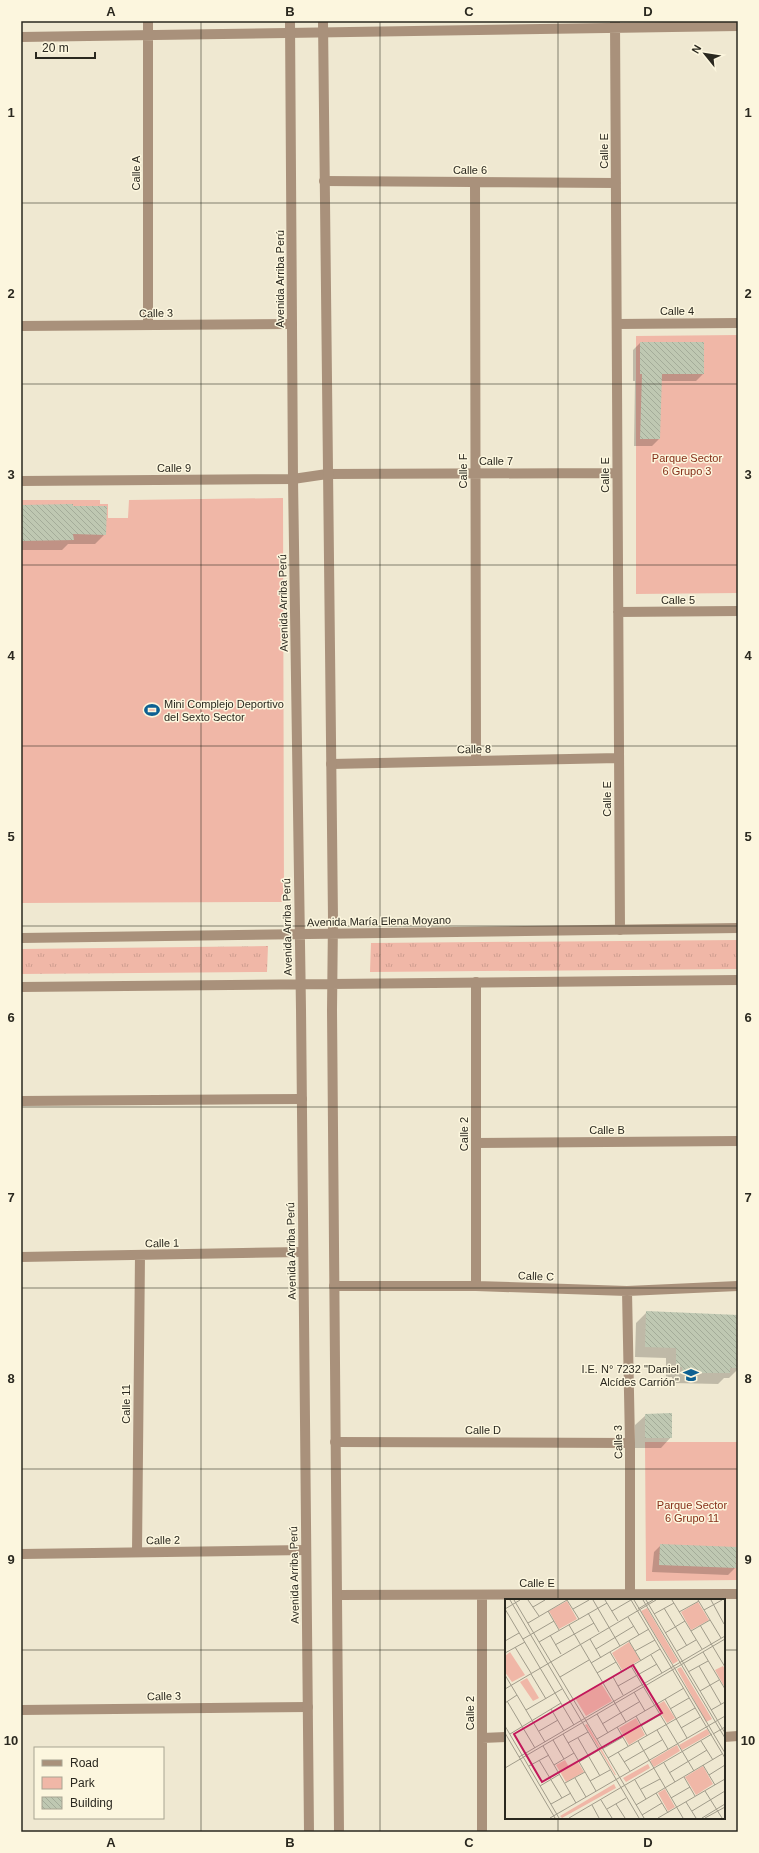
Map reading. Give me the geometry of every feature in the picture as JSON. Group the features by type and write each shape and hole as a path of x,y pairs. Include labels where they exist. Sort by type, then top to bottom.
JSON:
{"street":[{"name":"Calle A","path":"148,21 148,325"},
{"name":"Avenida Arriba Perú","path":"290,21 293,479 302,1099 309,1832"},
{"path":"323,21 333,933 334,1286 339,1832"},
{"path":"21,37 323,33 615,25 738,26"},
{"name":"Calle E","path":"615,25 620,930"},
{"name":"Calle 6","path":"324,181 616,182"},
{"name":"Calle F","path":"475,182 476,761"},
{"name":"Calle 4","path":"617,324 738,323"},
{"name":"Calle 3","path":"21,326 292,324"},
{"name":"Calle 7","path":"327,474 617,473"},
{"name":"Calle 9","path":"21,481 293,479 327,474"},
{"name":"Calle 5","path":"618,612 738,611"},
{"name":"Calle 8","path":"331,764 619,758"},
{"name":"Avenida María Elena Moyano","path":"21,938 738,928"},
{"path":"21,987 300,983 332,984 738,980"},
{"name":"Calle 2","path":"476,982 476,1286"},
{"path":"21,1101 302,1099"},
{"name":"Calle B","path":"476,1142 738,1141"},
{"name":"Calle 1","path":"21,1257 303,1252"},
{"name":"Calle 11","path":"137,1552 140,1255"},
{"name":"Calle C","path":"334,1286 476,1286 627,1290 738,1286"},
{"name":"Calle 3","path":"627,1290 630,1443 630,1594"},
{"name":"Calle D","path":"336,1442 630,1443"},
{"name":"Calle 2","path":"21,1554 306,1550"},
{"name":"Calle E","path":"337,1595 738,1594"},
{"name":"Calle 2","path":"482,1595 482,1832"},
{"name":"Calle 3","path":"21,1710 308,1707"},
{"path":"725,1737 738,1736"},
{"path":"482,1738 505,1737"}],"green space":[{"name":"Parque Sector 6 Grupo 3","path":"738,335 738,593 636,594 636,336"},
{"name":"Mini Complejo Deportivo del Sexto Sector","path":"283,498 284,902 21,903 21,500 100,500 100,504 108,504 108,518 128,518 129,500"},
{"path":"738,940 738,969 370,972 371,943"},
{"path":"268,946 267,972 21,974 21,949"},
{"name":"Parque Sector 6 Grupo 11","path":"645,1442 738,1442 738,1580 646,1581"}],"building":[{"path":"640,342 704,342 704,374 662,374 660,439 640,439 642,374 640,374"},
{"path":"73,504 73,506 107,506 106,535 73,534 74,540 21,541 21,505"},
{"path":"646,1311 738,1315 738,1368 730,1368 730,1373 683,1373 682,1367 676,1367 676,1348 645,1347"},
{"path":"672,1413 672,1438 645,1438 645,1414"},
{"path":"660,1544 737,1547 736,1568 659,1565"}],"place":[{"name":"Mini Complejo Deportivo del Sexto Sector","path":"152,710"},
{"name":"I.E. N° 7232 \"Daniel Alcídes Carrión\"","path":"691,1375"}]}
